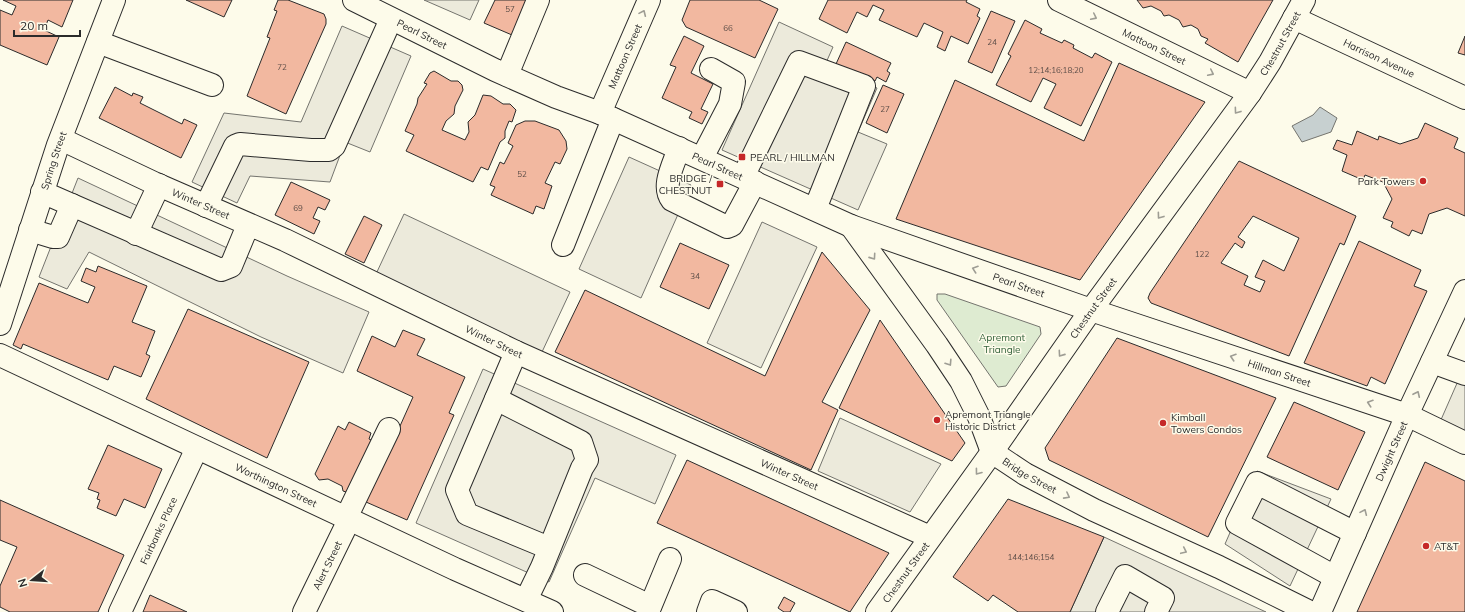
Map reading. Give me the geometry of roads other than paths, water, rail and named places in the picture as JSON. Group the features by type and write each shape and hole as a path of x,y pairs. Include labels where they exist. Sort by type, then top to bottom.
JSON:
{"street":[{"name":"Spring Street","path":"0,324 42,192 114,0"},
{"name":"Pearl Street","path":"354,0 507,75 607,116 851,226 1091,310"},
{"path":"507,75 538,0"},
{"name":"Mattoon Street","path":"563,245 607,116 649,0"},
{"name":"Mattoon Street","path":"1059,0 1250,93"},
{"name":"Chestnut Street","path":"876,612 992,452 1091,310 1250,93 1270,62 1299,9"},
{"name":"Harrison Avenue","path":"1299,9 1465,98"},
{"path":"206,206 235,146 240,144 311,150 329,150 334,146 391,19"},
{"path":"98,42 212,85"},
{"path":"679,148 667,185 667,194 672,200 727,227 732,225 749,179 799,62 864,86 815,209"},
{"path":"702,158 730,104 734,82 711,69"},
{"name":"Winter Street","path":"61,139 354,273 516,352 930,537"},
{"path":"136,234 159,185"},
{"path":"42,192 221,270 231,266 248,224"},
{"path":"30,230 53,237 58,237 72,205"},
{"name":"Bridge Street","path":"851,226 938,345 961,381 979,417 992,452 1025,474 1094,510 1212,564 1310,612"},
{"name":"Dwight Street","path":"1320,612 1407,415 1465,291"},
{"name":"Hillman Street","path":"1091,310 1407,415 1465,443"},
{"path":"516,352 457,490 467,514 549,548"},
{"name":"Worthington Street","path":"0,355 348,519 552,612"},
{"path":"1432,362 1464,373"},
{"path":"496,399 581,442 587,460 582,468 526,600"},
{"name":"Alert Street","path":"304,612 389,429"},
{"name":"Fairbanks Place","path":"120,612 197,448"},
{"path":"1335,577 1237,523 1257,483 1354,533"},
{"path":"585,575 649,609 670,559"},
{"path":"1107,612 1125,576 1163,598 1156,612"},
{"path":"708,612 712,601 736,612"}],"place":[{"name":"PEARL / HILLMAN","path":"742,157"},
{"name":"Park Towers","path":"1423,181"},
{"name":"BRIDGE / CHESTNUT","path":"720,184"},
{"name":"Apremont Triangle Historic District","path":"937,420"},
{"name":"Kimball Towers Condos","path":"1163,423"},
{"name":"AT&T","path":"1426,546"}],"park label":[{"name":"Apremont Triangle","path":"1002,342"}]}
